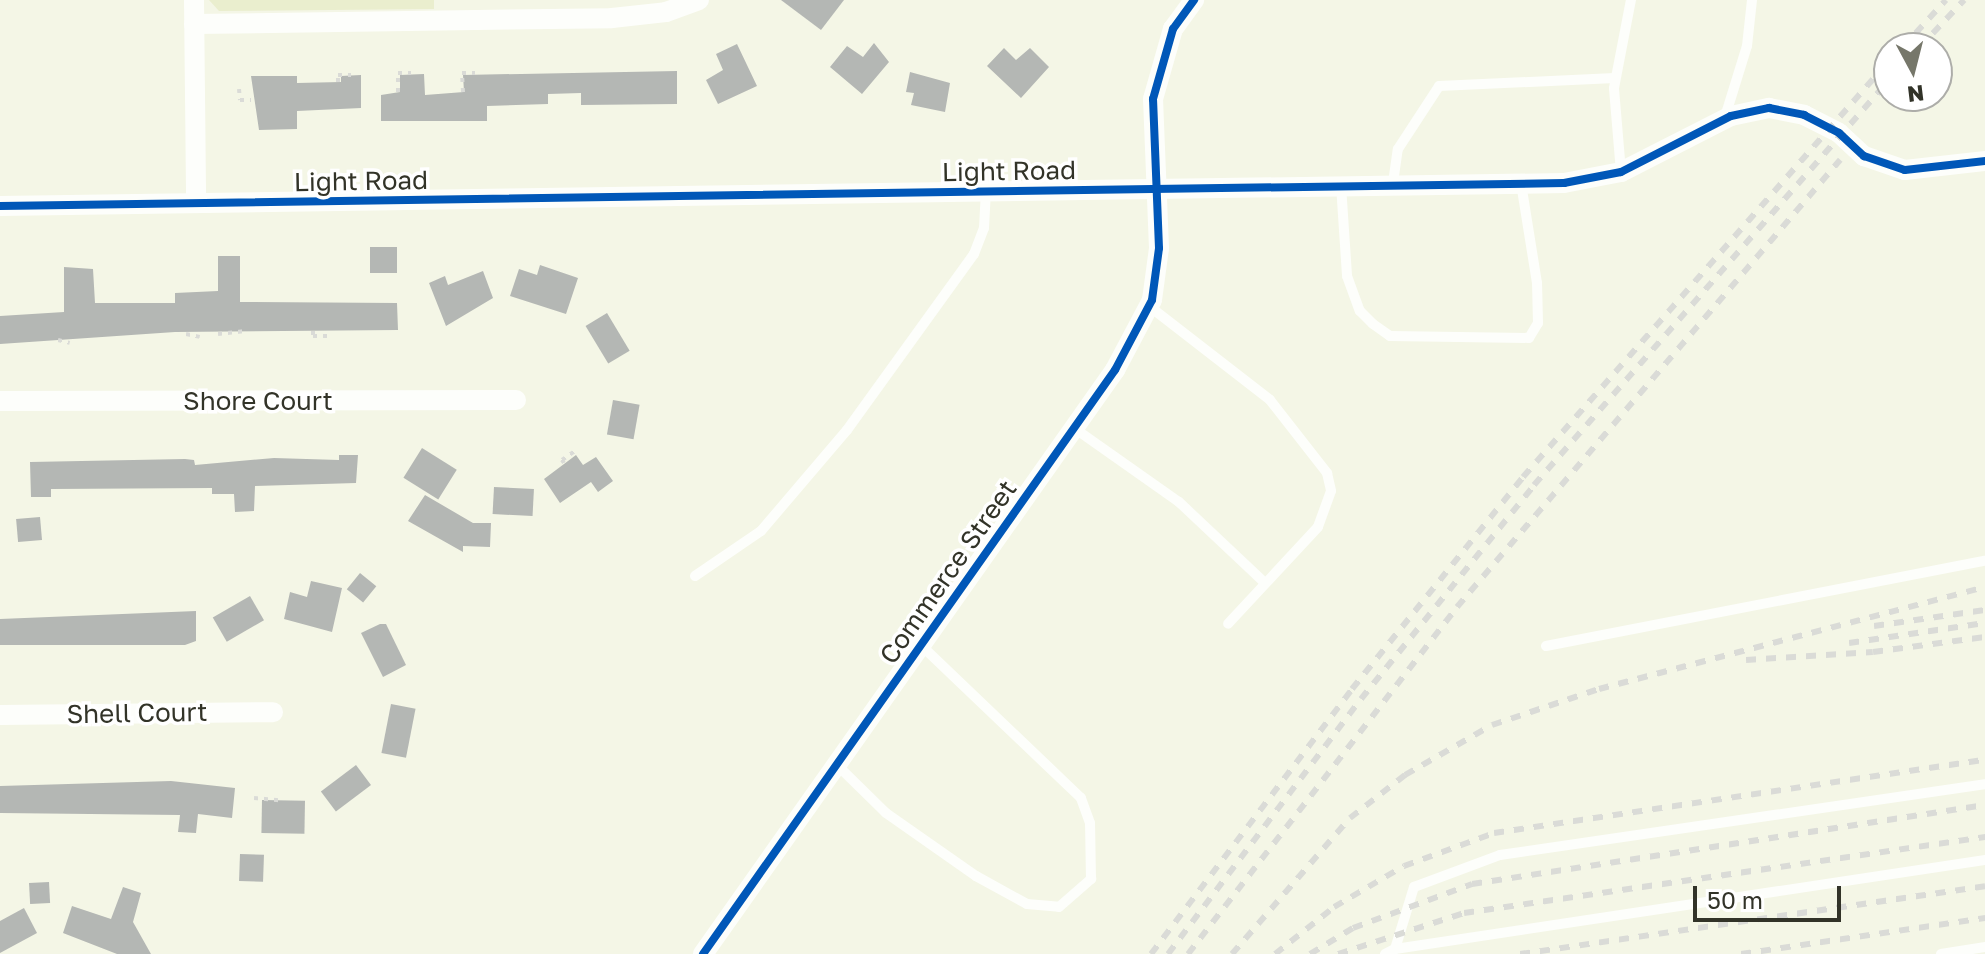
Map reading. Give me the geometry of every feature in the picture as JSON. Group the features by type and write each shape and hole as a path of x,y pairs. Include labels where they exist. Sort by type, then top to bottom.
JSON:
{"street":[{"path":"194,0 196,203"},
{"path":"194,24 612,18 666,12 699,0"},
{"name":"Commerce Street","path":"703,954 1115,370 1149,306 1159,248 1153,99 1173,29 1194,0"},
{"name":"Light Road","path":"0,206 1156,189 1341,183 1564,183 1621,172 1724,119 1769,108 1804,115 1839,133 1864,156 1905,170 1985,161"},
{"name":"Shore Court","path":"0,401 516,400"},
{"name":"Shell Court","path":"0,715 273,712"}],"lane":[{"path":"1621,172 1615,78 1631,0"},
{"path":"1724,119 1747,46 1752,0"},
{"path":"1393,183 1398,149 1439,86 1615,78"},
{"path":"1341,183 1347,276 1360,311 1373,324 1390,336 1529,338 1538,323 1537,283 1521,183"},
{"path":"695,576 761,531 847,430 974,254 984,228 986,191"},
{"path":"1149,306 1270,400 1327,473 1331,491 1318,527 1228,624"},
{"path":"1074,428 1179,502 1265,583"},
{"path":"1546,646 1985,561"},
{"path":"837,765 886,813 976,876 1027,904 1059,907 1091,879 1090,823 1081,798 921,645"},
{"path":"1985,784 1500,855 1414,887 1390,951 1985,860"},
{"path":"1941,954 1985,947"}],"path":[{"path":"398,92 398,73 411,73"},
{"path":"463,92 462,73 475,73"},
{"path":"338,82 338,75 351,75"},
{"path":"239,89 240,100 251,100"},
{"path":"218,334 246,331"},
{"path":"313,331 313,336 329,336"},
{"path":"186,334 200,337"},
{"path":"58,340 70,343"},
{"path":"564,463 562,460 578,449"},
{"path":"254,798 279,800"}],"green space":[{"path":"209,0 434,0 434,9 219,11"}],"building":[{"path":"781,0 844,0 821,30"},
{"path":"874,43 889,62 862,94 830,67 847,46 863,57"},
{"path":"737,44 757,86 718,104 706,80 723,70 716,54"},
{"path":"1004,48 1016,60 1030,48 1049,67 1021,98 987,66"},
{"path":"677,71 677,104 581,105 581,93 548,94 548,104 487,106 487,121 381,121 381,95 400,92 400,75 424,74 425,95 464,92 463,75"},
{"path":"910,72 950,83 945,112 911,105 914,93 906,92"},
{"path":"361,75 361,108 297,111 297,129 259,130 251,76 297,76 297,83 341,82 341,76"},
{"path":"370,247 397,247 397,273 370,273"},
{"path":"218,256 240,256 240,302 397,303 398,330 175,332 0,344 0,316 64,312 64,267 93,269 95,303 175,303 175,293 218,291"},
{"path":"540,265 578,278 566,314 510,296 519,269 537,275"},
{"path":"483,271 493,298 446,326 429,283 445,276 448,285"},
{"path":"607,313 630,351 608,364 586,326"},
{"path":"613,400 640,405 634,439 607,434"},
{"path":"422,448 457,470 438,499 403,478"},
{"path":"339,455 358,455 356,483 255,486 254,511 235,512 234,494 212,494 212,488 51,489 51,497 31,497 30,462 185,459 194,460 195,465 274,458 339,460"},
{"path":"576,455 583,465 596,457 613,481 598,492 591,482 560,503 544,479"},
{"path":"494,487 534,489 533,516 493,514"},
{"path":"425,495 473,523 491,523 490,547 463,546 463,552 408,521"},
{"path":"40,517 42,540 18,542 16,519"},
{"path":"360,573 376,586 363,603 347,589"},
{"path":"311,581 342,588 332,632 284,619 290,592 307,597"},
{"path":"250,596 264,620 227,642 213,618"},
{"path":"196,611 196,641 185,645 0,645 0,619"},
{"path":"386,624 406,665 383,677 361,633"},
{"path":"391,704 416,709 406,758 381,753"},
{"path":"356,765 371,785 336,811 321,791"},
{"path":"171,781 235,788 232,818 198,814 196,833 178,832 180,815 0,813 0,786"},
{"path":"262,800 305,801 304,834 261,833"},
{"path":"240,854 264,855 263,882 239,881"},
{"path":"49,882 50,903 30,904 29,883"},
{"path":"123,887 141,893 133,922 151,954 117,954 63,933 72,906 111,919"},
{"path":"24,908 37,933 0,953 0,921"}],"railway":[{"path":"1917,32 1946,0"},
{"path":"1934,32 1964,0"},
{"path":"1151,954 1352,689 1523,477 1873,79"},
{"path":"1168,954 1361,699 1534,485 1873,98"},
{"path":"1188,954 1457,607 1840,160"},
{"path":"1232,954 1350,818 1405,775 1492,725 1599,689 1985,587"},
{"path":"1874,626 1985,610"},
{"path":"1849,643 1985,623"},
{"path":"1746,660 1873,652 1985,637"},
{"path":"1275,954 1334,907 1404,866 1494,833 1985,760"},
{"path":"1310,954 1353,928 1472,884 1985,805"},
{"path":"1338,954 1464,913 1985,837"},
{"path":"1520,954 1985,886"},
{"path":"1741,954 1985,918"}],"cycle path":[{"path":"703,954 1115,370 1152,300 1159,248 1153,99 1173,29 1194,0"},
{"path":"0,206 1564,183 1621,172 1731,116 1769,108 1804,115 1839,133 1864,156 1905,170 1985,161"}]}
